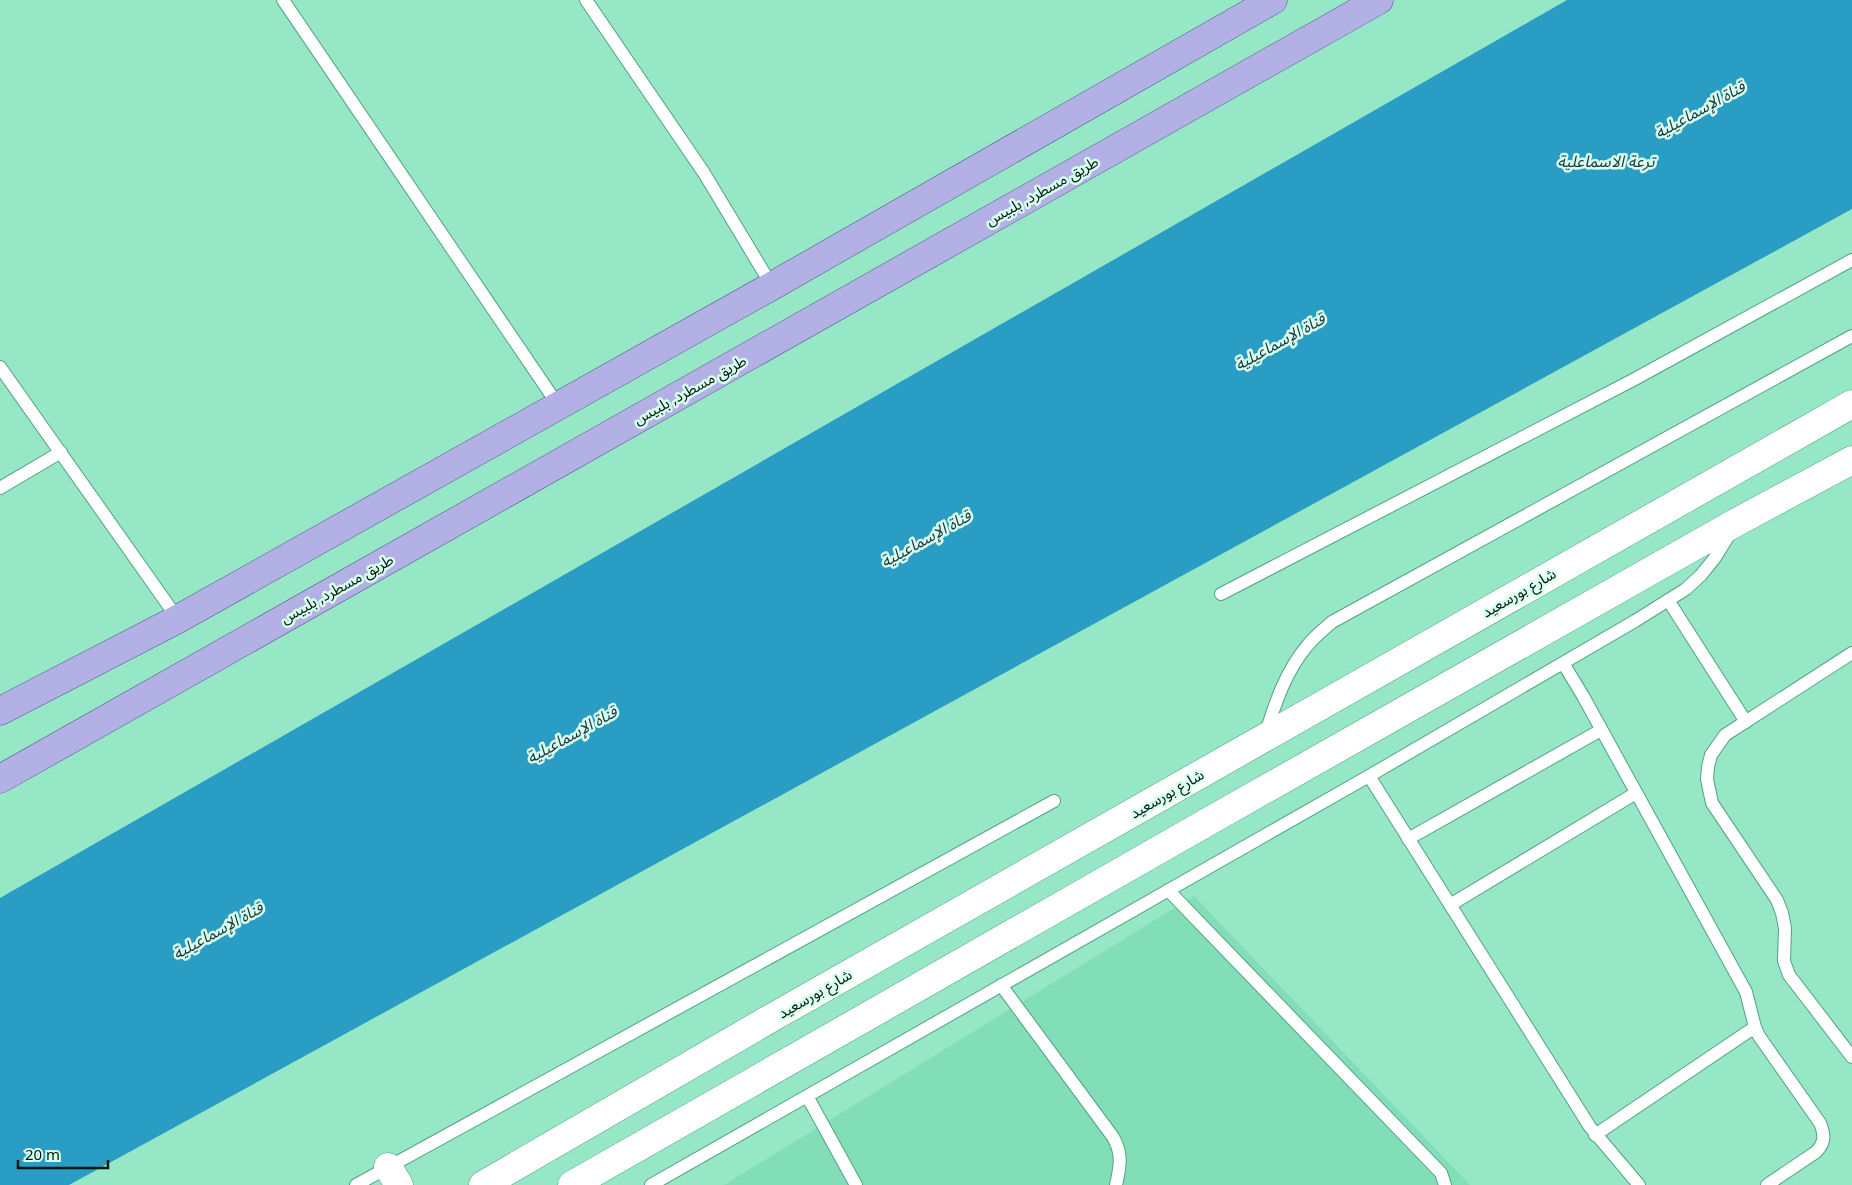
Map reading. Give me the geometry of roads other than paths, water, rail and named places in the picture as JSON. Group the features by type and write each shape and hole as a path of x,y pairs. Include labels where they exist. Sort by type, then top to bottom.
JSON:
{"main road":[{"path":"0,711 178,619 772,286 1273,0"},
{"name":"طريق مسطرد, بلبيس","path":"0,778 1379,0"},
{"name":"شارع بورسعيد","path":"483,1185 773,1017 1852,404"},
{"path":"572,1185 1178,838 1735,523 1852,460"}],"lane":[{"path":"283,0 558,405"},
{"path":"586,0 704,173 772,286"},
{"path":"1221,594 1624,384 1852,260"},
{"path":"1265,738 1276,701 1286,679 1307,646 1332,622 1852,336"},
{"path":"0,367 178,619"},
{"path":"0,488 61,452"},
{"path":"651,1185 1369,776 1668,600 1686,589 1701,575 1726,542 1735,523"},
{"path":"1668,600 1746,722"},
{"path":"1852,653 1725,735 1711,755 1707,779 1712,803 1777,900 1785,928 1784,961 1788,975 1852,1057"},
{"path":"1563,663 1746,992 1759,1036 1823,1130 1824,1138 1816,1152 1767,1185"},
{"path":"1408,839 1601,730"},
{"path":"1369,776 1595,1135 1639,1185"},
{"path":"1450,905 1636,793"},
{"path":"356,1185 393,1176 1054,801"},
{"path":"1168,890 1441,1173 1445,1185"},
{"path":"1001,985 1114,1137 1121,1156 1116,1185"},
{"path":"1595,1135 1755,1027"},
{"path":"807,1096 856,1185"}],"water":[{"name":"ترعة الاسماعلية","path":"1567,0 1852,0 1852,209 69,1185 0,1185 0,898"}],"water label":[{"name":"قناة الإسماعيلية","path":"1700,110"},
{"name":"قناة الإسماعيلية","path":"1280,342"},
{"name":"قناة الإسماعيلية","path":"926,539"},
{"name":"قناة الإسماعيلية","path":"572,735"},
{"name":"قناة الإسماعيلية","path":"218,931"}]}
